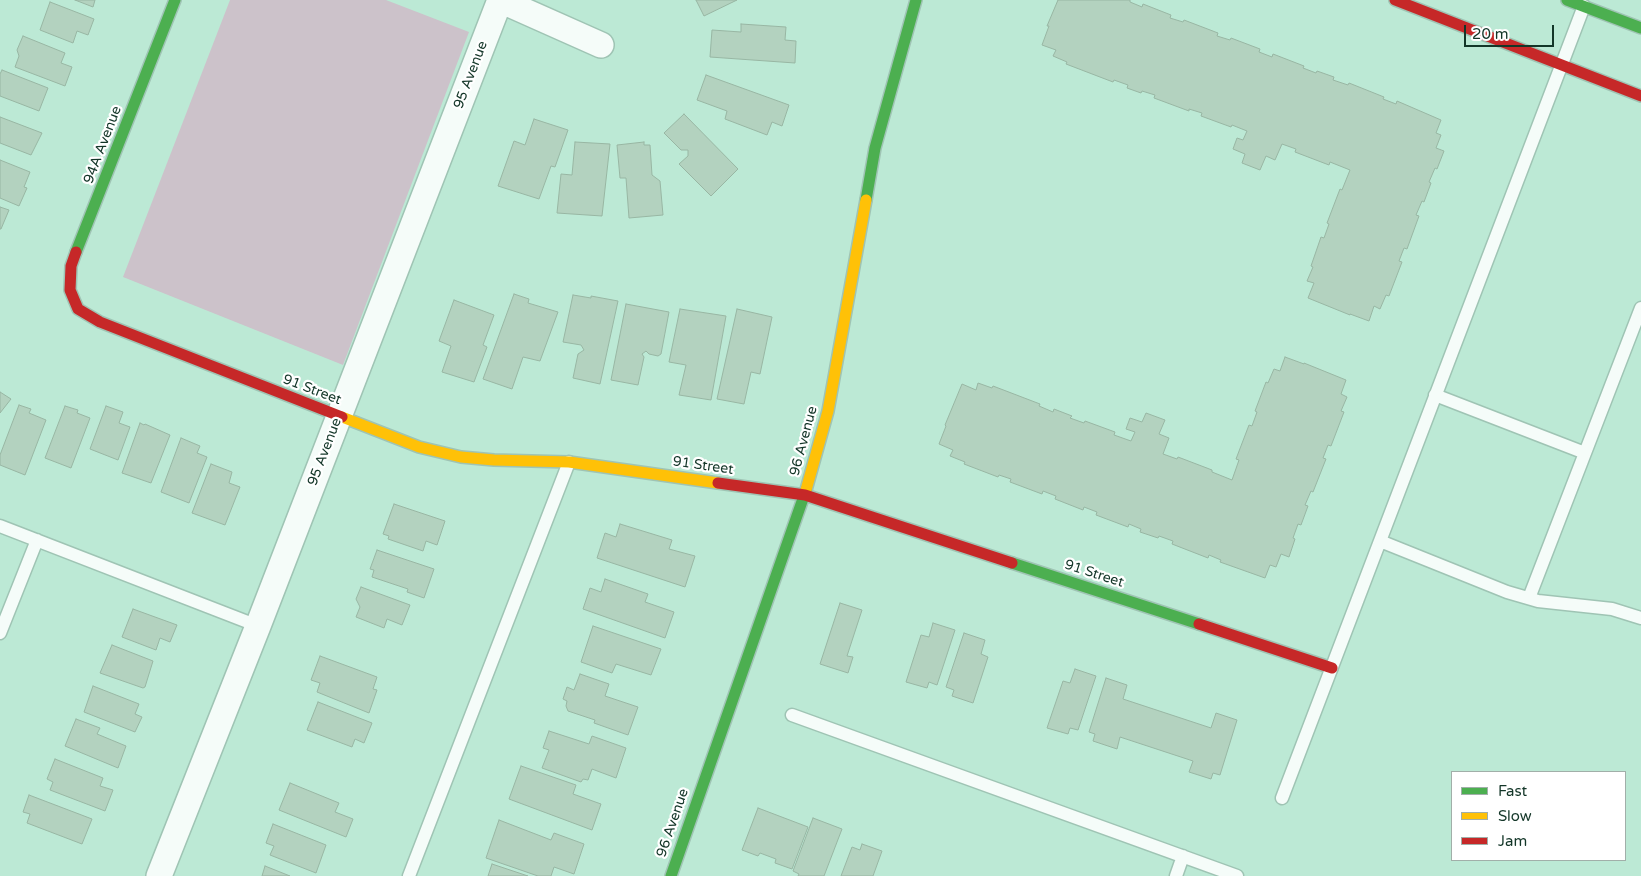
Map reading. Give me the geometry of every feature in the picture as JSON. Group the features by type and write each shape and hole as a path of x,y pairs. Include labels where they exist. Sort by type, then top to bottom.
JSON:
{"street":[{"name":"94A Avenue","path":"75,302 70,290 71,266 175,0"},
{"path":"500,0 601,45"},
{"name":"95 Avenue","path":"159,876 258,626 500,0"},
{"name":"96 Avenue","path":"671,876 805,495 828,411 876,148 916,0"},
{"path":"1395,0 1641,96"},
{"path":"1567,0 1641,28"},
{"name":"91 Street","path":"75,302 78,309 100,322 419,447 461,457 569,462 805,495 1332,668"}],"lane":[{"path":"1282,798 1584,6"},
{"path":"1529,598 1641,308"},
{"path":"1436,395 1585,453"},
{"path":"409,876 569,462"},
{"path":"0,526 258,626"},
{"path":"0,633 37,540"},
{"path":"1380,542 1507,592 1538,601 1612,610 1641,618"},
{"path":"792,715 1238,876"},
{"path":"1176,876 1183,856"}],"shaded area":[{"path":"230,0 386,0 469,32 343,365 123,277"}],"building":[{"path":"75,0 95,0 93,7"},
{"path":"696,0 737,0 704,16"},
{"path":"1058,0 1130,0 1130,2 1142,7 1143,4 1171,15 1170,18 1183,22 1184,20 1218,33 1217,36 1230,40 1231,38 1260,49 1259,52 1272,57 1273,54 1304,66 1303,68 1316,73 1317,71 1334,77 1333,80 1348,85 1349,83 1384,97 1383,99 1396,104 1397,101 1441,120 1436,133 1441,135 1436,148 1444,151 1437,169 1435,168 1429,182 1431,183 1424,202 1422,201 1416,215 1419,216 1407,249 1404,248 1399,261 1402,262 1389,296 1386,295 1380,309 1374,306 1369,321 1308,298 1314,283 1307,281 1313,267 1311,266 1321,237 1324,238 1329,224 1327,223 1340,189 1342,190 1350,170 1330,162 1329,165 1295,152 1296,149 1282,144 1275,160 1266,156 1260,170 1242,163 1245,154 1233,149 1237,138 1243,140 1247,131 1201,116 1202,113 1189,109 1189,111 1154,98 1155,95 1142,91 1141,93 1127,88 1128,85 1114,80 1113,82 1066,64 1067,62 1053,56 1056,50 1042,45 1049,26 1047,26"},
{"path":"50,2 94,19 88,35 77,31 73,43 40,30"},
{"path":"741,24 786,27 785,40 796,41 795,63 710,57 712,30 741,32"},
{"path":"23,36 65,53 61,63 72,67 65,86 15,67 19,56 17,50"},
{"path":"2,70 48,88 39,111 0,96 0,74"},
{"path":"706,75 789,105 782,126 772,122 767,135 725,119 727,111 697,100"},
{"path":"684,114 738,169 711,196 679,164 688,156 688,150 681,150 664,133"},
{"path":"0,117 42,133 31,155 0,143"},
{"path":"534,119 568,130 555,167 551,166 539,199 498,186 514,141 525,145"},
{"path":"575,142 610,144 602,216 557,213 561,174 572,175"},
{"path":"644,142 644,145 650,145 652,175 660,181 663,215 629,218 626,178 620,178 617,145"},
{"path":"0,160 30,172 24,187 27,188 19,206 0,198"},
{"path":"0,207 9,210 1,229 0,229"},
{"path":"514,294 529,299 528,303 558,312 540,361 523,357 512,389 483,379"},
{"path":"573,295 618,301 600,384 573,378 578,354 584,350 581,345 563,342"},
{"path":"454,300 494,315 483,345 487,347 474,382 442,372 451,346 439,341"},
{"path":"626,304 669,312 661,354 658,356 649,354 646,351 642,354 644,357 638,385 611,380"},
{"path":"680,309 726,316 711,400 679,395 686,365 669,362"},
{"path":"737,309 772,317 760,374 751,372 744,404 717,399"},
{"path":"1285,357 1346,380 1341,394 1347,397 1341,411 1344,412 1331,446 1328,445 1323,458 1326,459 1313,492 1311,491 1305,505 1308,506 1301,525 1298,524 1289,557 1281,554 1276,567 1270,565 1265,578 1220,562 1221,560 1209,555 1208,558 1172,544 1173,541 1140,532 1141,529 1129,524 1128,527 1096,515 1097,512 1084,507 1083,510 1055,499 1056,496 1043,491 1042,494 1010,482 1011,479 999,475 998,477 964,464 965,462 950,456 953,450 939,444 962,384 976,390 978,383 992,388 993,386 1040,404 1039,406 1053,412 1054,409 1072,416 1070,418 1084,423 1085,421 1115,432 1114,435 1131,441 1135,432 1126,429 1130,418 1142,422 1146,413 1165,420 1159,434 1169,438 1163,454 1177,459 1178,457 1232,480 1239,460 1236,459 1249,425 1252,426 1257,412 1255,411 1266,382 1268,383 1274,369 1280,371"},
{"path":"0,392 11,399 0,413"},
{"path":"19,405 31,409 29,413 46,420 25,475 0,465 0,455"},
{"path":"65,406 78,410 77,413 90,418 71,468 45,458"},
{"path":"106,406 123,412 119,423 130,427 118,460 90,449"},
{"path":"140,423 170,435 151,483 122,473"},
{"path":"181,438 200,446 197,453 207,457 189,503 161,492"},
{"path":"211,464 232,472 229,483 240,487 225,525 192,513"},
{"path":"394,504 445,521 437,545 426,541 423,551 388,539 389,536 383,534"},
{"path":"620,524 672,540 669,549 695,556 685,587 597,558 605,533 616,537"},
{"path":"377,550 434,569 424,598 407,592 408,589 372,577 374,570 370,569"},
{"path":"605,579 648,594 645,602 674,612 665,638 583,609 590,588 601,592"},
{"path":"361,587 410,605 402,625 387,619 384,628 356,617 360,607 356,599"},
{"path":"840,603 862,610 847,656 853,657 848,673 820,664"},
{"path":"133,609 177,625 170,642 160,638 156,650 122,637"},
{"path":"933,623 955,630 937,685 929,682 927,688 906,682 921,635 929,637"},
{"path":"593,626 661,649 651,675 616,664 612,673 581,662"},
{"path":"964,633 985,640 981,654 988,657 973,703 952,696 954,690 946,687"},
{"path":"112,645 153,661 145,687 143,688 100,673"},
{"path":"320,656 377,677 373,689 377,690 369,713 317,692 320,683 311,680"},
{"path":"1075,669 1096,676 1078,730 1070,728 1068,734 1047,728 1063,681 1070,683"},
{"path":"580,674 609,684 605,696 638,707 628,735 594,723 595,720 568,711 567,701 563,699 567,687 574,690"},
{"path":"1106,678 1127,685 1123,699 1211,728 1216,713 1237,720 1220,775 1213,773 1211,779 1189,772 1193,761 1120,737 1117,749 1093,741 1095,734 1089,732"},
{"path":"93,686 139,704 135,714 142,717 135,732 84,712"},
{"path":"318,702 372,723 364,743 355,739 352,747 307,730"},
{"path":"76,719 100,728 97,734 126,746 118,768 65,746"},
{"path":"549,731 589,744 592,736 626,748 616,778 592,769 588,780 583,779 581,782 542,768 549,750 543,748"},
{"path":"55,759 103,778 100,786 113,790 105,811 50,790 53,782 47,779"},
{"path":"521,766 576,785 573,794 601,804 592,830 509,799"},
{"path":"290,783 339,803 335,812 353,819 346,837 279,810"},
{"path":"29,795 92,819 82,844 27,823 30,814 23,812"},
{"path":"758,808 808,827 792,869 775,863 776,859 760,853 758,856 742,850"},
{"path":"813,818 842,829 824,876 798,876 799,874 793,871"},
{"path":"499,820 551,840 554,833 584,844 574,874 554,867 551,876 538,876 486,858"},
{"path":"273,824 326,845 316,873 270,855 274,846 266,843"},
{"path":"862,844 882,851 873,876 841,876 852,847 860,850"},
{"path":"492,864 528,876 488,876"},
{"path":"265,866 290,876 262,876"}],"traffic: fast":[{"path":"76,252 175,0"},
{"path":"866,200 875,148 916,0"},
{"path":"1567,0 1641,28"},
{"path":"671,876 806,490"},
{"path":"1012,563 1199,624"}],"traffic: slow":[{"path":"806,490 828,411 866,200"},
{"path":"342,417 419,447 461,457 569,462 718,483"}],"traffic: jam":[{"path":"1395,0 1641,96"},
{"path":"76,252 71,266 70,290 78,309 100,322 342,417"},
{"path":"718,483 805,495 1012,563"},
{"path":"1199,624 1332,668"}]}
